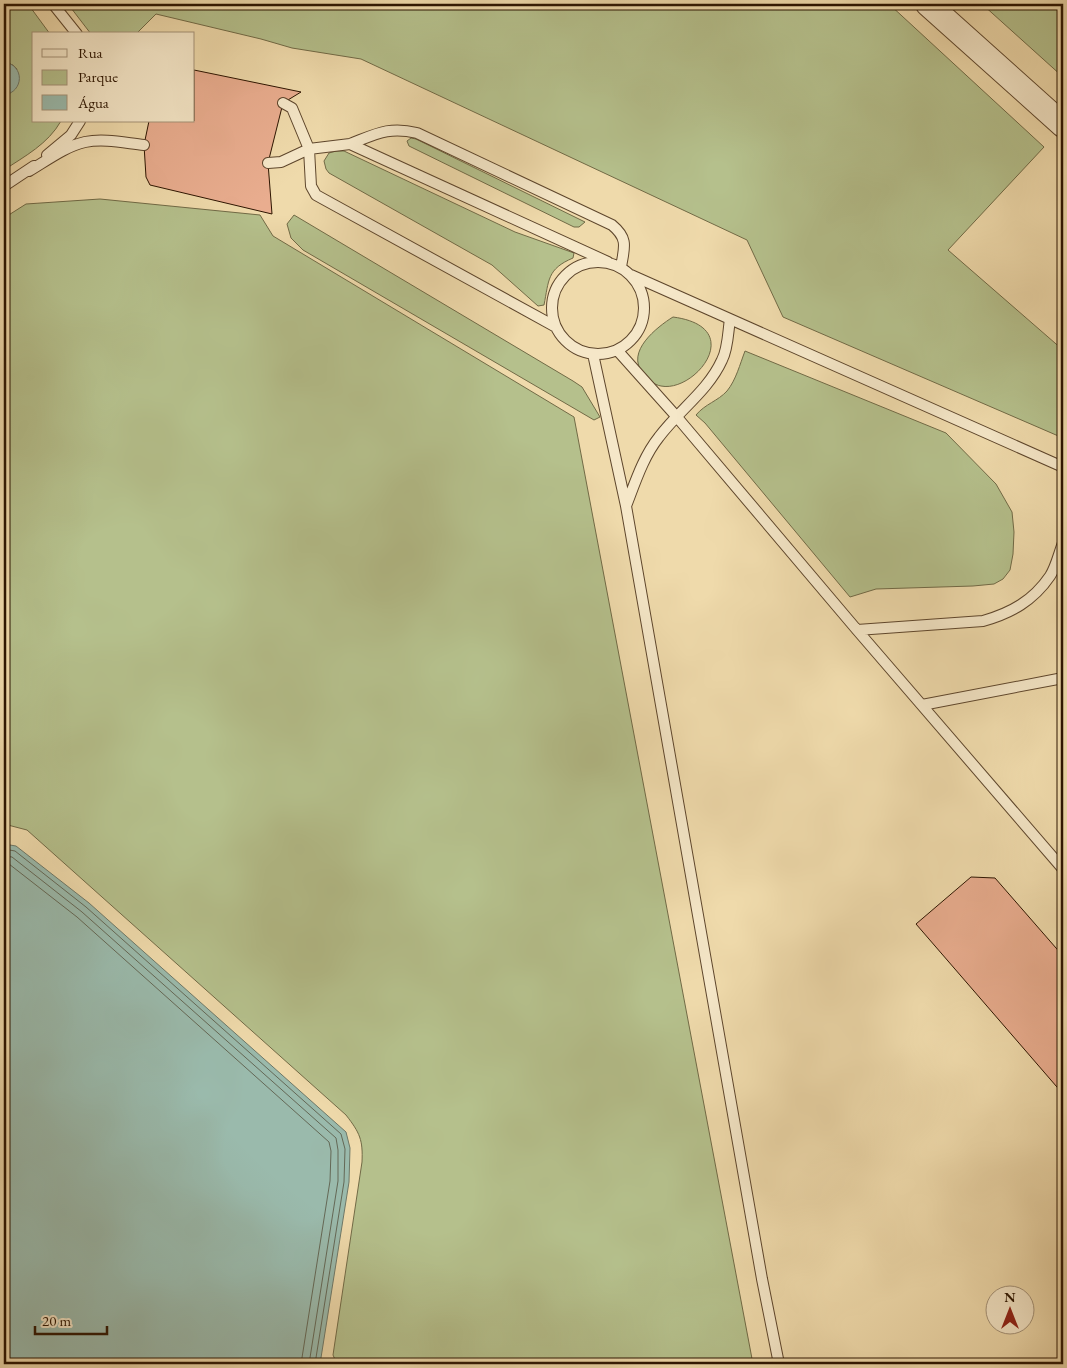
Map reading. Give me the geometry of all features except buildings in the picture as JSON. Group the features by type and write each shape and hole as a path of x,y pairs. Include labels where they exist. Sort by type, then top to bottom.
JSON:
{"street":[{"path":"928,4 1063,125"}],"lane":[{"path":"53,4 75,32"},
{"path":"283,103 292,108 309,149 311,186 316,195 556,327"},
{"path":"29,171 71,135 79,122"},
{"path":"268,163 281,162 309,149 350,144 385,130 406,130 417,133 612,225 618,230 625,242 621,267"},
{"path":"4,186 75,145 84,142 97,141 144,145"},
{"path":"350,144 621,267 631,275 1063,467"},
{"path":"608,262 580,265 568,273 559,283 553,296 552,312 556,327 564,340 577,350 593,354 609,353 623,347 635,336 642,325 645,312 644,298 639,286 631,275"},
{"path":"626,506 646,458 658,438 676,416 709,384 723,359 730,319"},
{"path":"617,350 676,416 1063,869"},
{"path":"593,354 626,506 762,1279 779,1364"},
{"path":"857,630 983,621 1002,616 1020,607 1035,593 1050,575 1063,543"},
{"path":"922,705 1063,678"}],"green space":[{"path":"4,4 28,4 49,32 32,32 32,122 60,122 43,143 4,170 4,95 6,95 17,69 13,65 4,62"},
{"path":"68,4 889,4 1044,147 948,250 1063,350 1063,438 783,317 747,240 361,59 292,48 156,14 138,32 89,32"},
{"path":"982,4 1063,4 1063,77"},
{"path":"411,138 585,222 579,227 574,227 409,146 407,141"},
{"path":"344,151 515,232 574,253 573,258 558,266 554,271 549,282 544,305 538,306 492,265 329,173 324,161 329,153"},
{"path":"100,199 260,215 273,236 574,417 753,1364 337,1364 333,1355 362,1162 360,1137 355,1127 346,1115 27,830 4,824 4,218 26,204"},
{"path":"294,215 573,381 582,387 600,417 594,420 303,250 291,238 287,224"},
{"path":"673,317 695,323 708,333 711,345 708,358 700,370 688,380 674,385 661,386 651,381 643,373 638,365 638,357 645,341 659,327"},
{"path":"745,351 946,433 996,484 1012,512 1014,532 1013,554 1010,570 1003,579 994,584 973,586 876,589 850,597 705,423 696,415 727,391 735,377"}],"water":[{"path":"4,62 16,68 19,78 15,89 11,93 4,95"},
{"path":"4,844 16,846 89,903 346,1132 350,1148 349,1182 320,1364 4,1364"}]}
